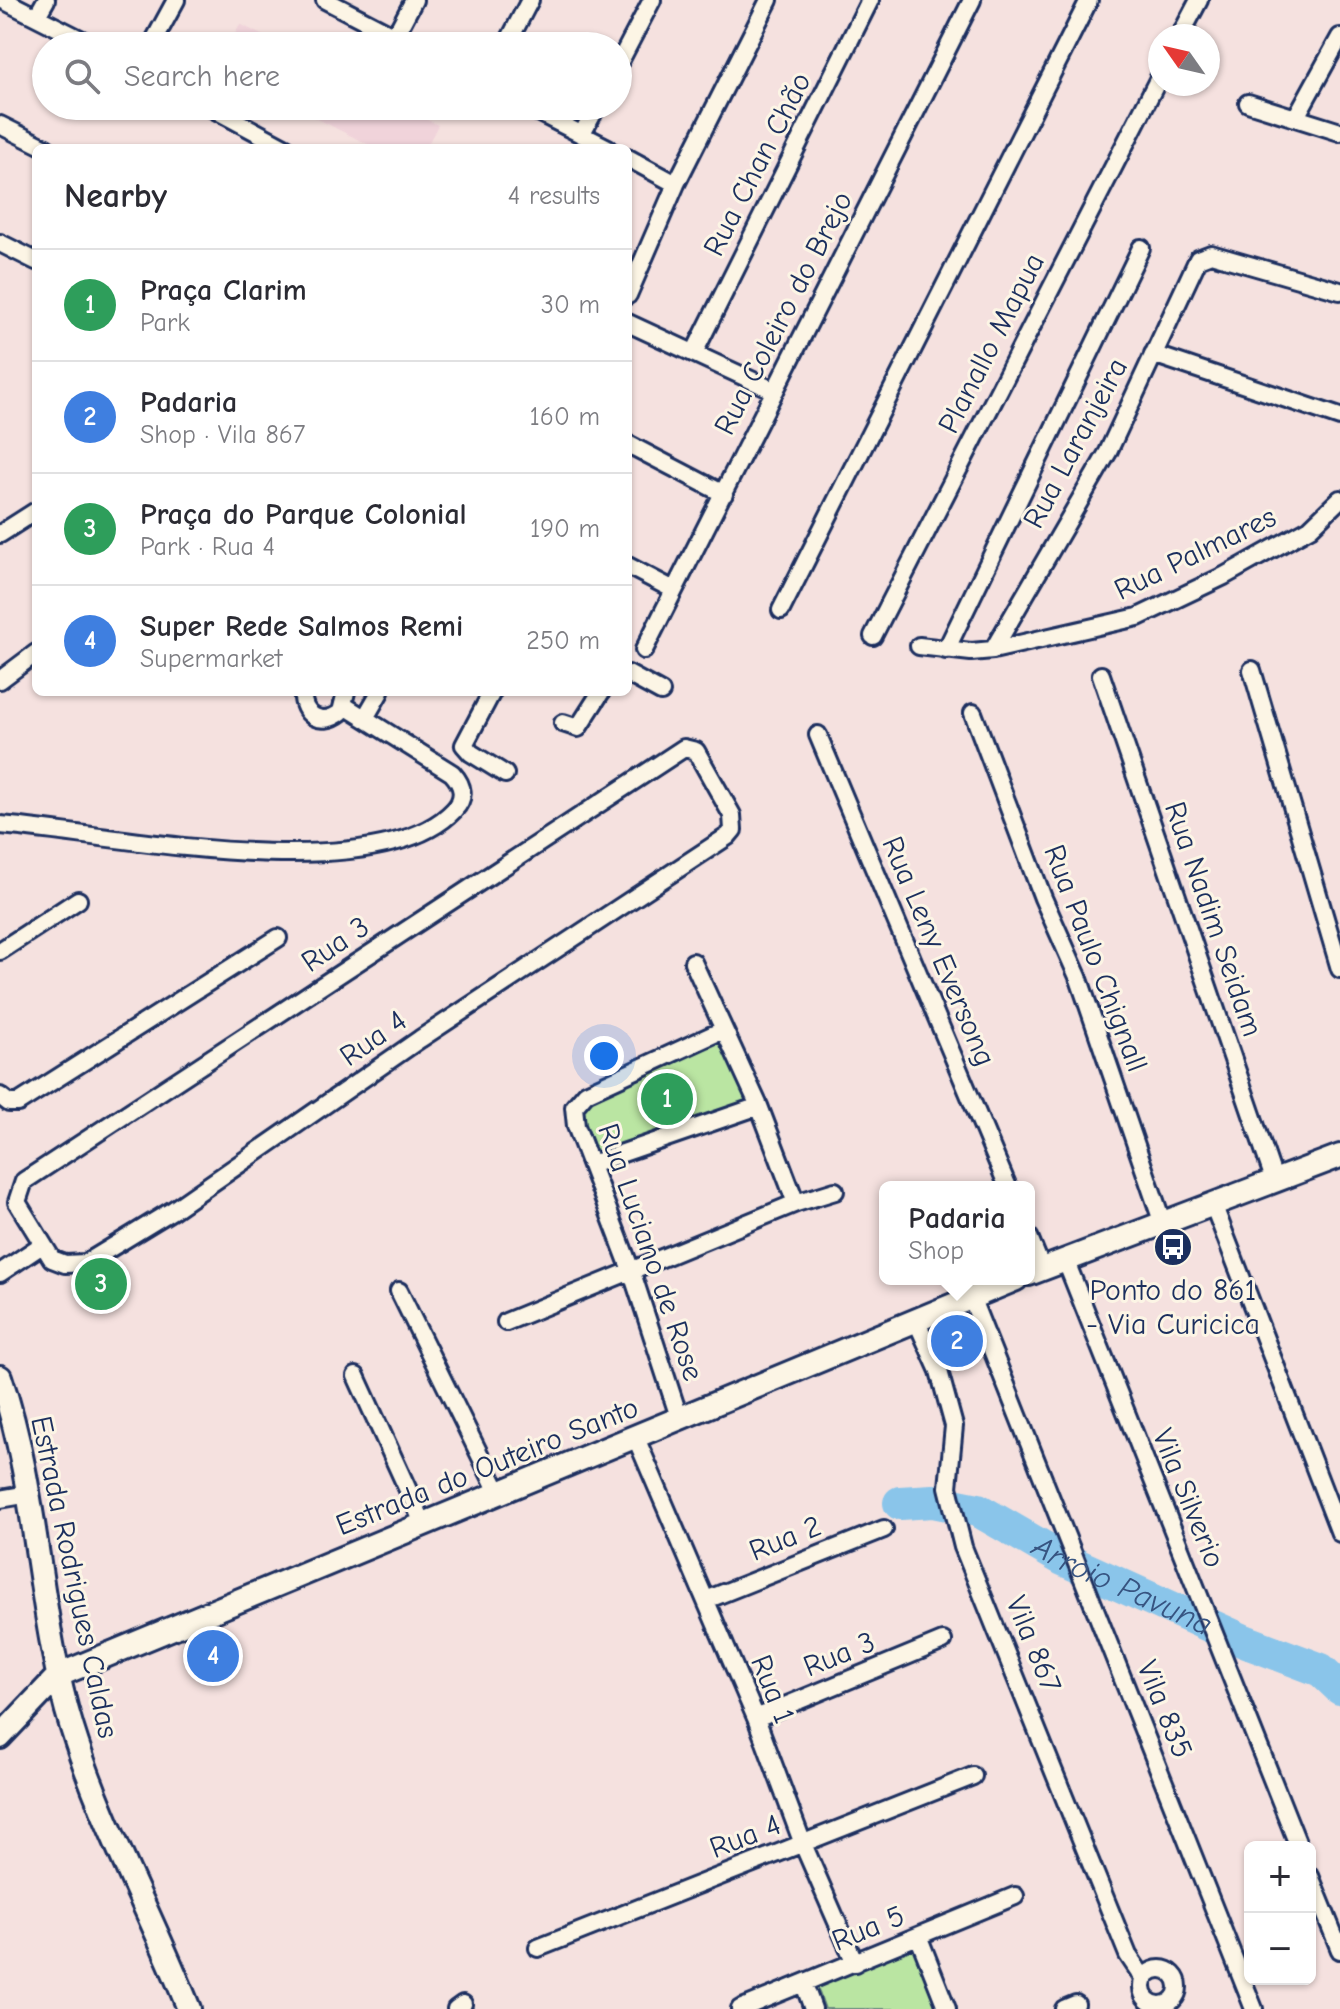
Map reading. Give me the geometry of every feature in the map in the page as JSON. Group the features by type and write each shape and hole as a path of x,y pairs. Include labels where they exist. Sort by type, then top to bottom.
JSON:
{"street":[{"path":"3,0 67,32"},
{"path":"37,16 46,0"},
{"path":"159,32 176,0"},
{"path":"325,0 387,32"},
{"path":"397,32 414,0"},
{"path":"513,32 530,0"},
{"path":"632,38 652,0"},
{"path":"632,286 676,184 769,0"},
{"name":"Rua Chan Chão","path":"694,353 870,0"},
{"name":"Rua Coleiro do Brejo","path":"644,650 972,0"},
{"path":"781,610 1089,0"},
{"path":"1186,24 1199,0"},
{"path":"1296,117 1340,37"},
{"name":"Planallo Mapua","path":"873,636 1150,96"},
{"path":"1248,103 1340,132"},
{"path":"234,120 279,144"},
{"path":"554,120 601,144"},
{"path":"582,134 590,120"},
{"path":"0,125 38,144"},
{"path":"632,160 676,184"},
{"path":"0,243 32,259"},
{"path":"946,650 1141,248"},
{"name":"Rua Laranjeira","path":"993,650 1108,452 1198,259 1211,254 1340,291"},
{"path":"632,325 775,391"},
{"path":"1153,354 1340,417"},
{"path":"632,446 724,494"},
{"name":"Rua Palmares","path":"919,646 946,650 993,650 1138,617 1224,576 1310,528 1340,499"},
{"path":"0,534 32,514"},
{"path":"632,568 674,590"},
{"path":"0,680 32,656"},
{"path":"1252,670 1340,969"},
{"name":"Rua Nadim Seidam","path":"1101,675 1275,1182"},
{"path":"632,676 661,692"},
{"path":"0,825 173,846 287,852 393,843 420,834 458,805 462,794 460,782 452,773 365,718 346,699 335,717 320,719 306,711 304,696"},
{"path":"365,718 378,696"},
{"path":"490,696 464,745 471,753 505,774"},
{"path":"563,723 578,728 598,696"},
{"name":"Rua Paulo Chignall","path":"973,713 1043,898 1079,979 1163,1224"},
{"name":"Rua Leny Eversong","path":"818,735 1005,1181"},
{"name":"Rua 3","path":"47,1252 17,1202 24,1181 677,751 684,748 696,751"},
{"name":"Rua 4","path":"47,1252 65,1264 86,1263 173,1210 420,1039 721,841 733,830 734,822 696,751"},
{"path":"0,951 78,900"},
{"path":"0,1096 9,1103 18,1103 278,938"},
{"path":"693,962 759,1106 796,1203"},
{"name":"Rua Luciano de Rose","path":"680,1420 632,1273 573,1114 577,1101 586,1093 723,1030"},
{"path":"591,1164 759,1106"},
{"path":"1036,1271 1340,1156"},
{"path":"506,1322 632,1273 796,1203 835,1191"},
{"path":"1213,1204 1340,1533"},
{"path":"0,1273 47,1252"},
{"name":"Vila Silverio","path":"1065,1259 1297,1841"},
{"name":"Estrada do Outeiro Santo","path":"0,1737 59,1675 1001,1285"},
{"path":"399,1291 498,1492"},
{"name":"Vila 835","path":"971,1297 1254,2009"},
{"name":"Vila 867","path":"916,1320 939,1371 954,1426 948,1487 954,1519 1128,1955 1144,1979"},
{"path":"356,1376 423,1523"},
{"name":"Estrada Rodrigues Caldas","path":"0,1377 29,1494 59,1675 86,1769 189,2009"},
{"name":"Rua 1","path":"636,1438 756,1718 803,1844 855,1963"},
{"path":"0,1499 29,1494"},
{"name":"Rua 2","path":"706,1600 884,1529"},
{"name":"Rua 3","path":"756,1718 943,1641"},
{"name":"Rua 4","path":"538,1948 973,1776"},
{"path":"1316,1891 1340,1950"},
{"name":"Rua 5","path":"740,2009 1015,1896"},
{"path":"919,1938 947,2009"},
{"path":"804,1984 813,2009"}],"shaded area":[{"path":"240,24 256,32 236,32"},
{"path":"320,120 428,120 438,125 428,144 367,144"}],"green space":[{"path":"723,1030 759,1106 591,1164 574,1107"},
{"path":"102,1257 125,1296 101,1312 78,1272"},
{"path":"915,1946 938,2009 825,2009 817,1987"}],"waterway":[{"name":"Arroio Pavuna","path":"900,1503 933,1501 978,1510 1063,1559 1244,1641 1321,1670 1340,1688"}],"place":[{"name":"Praça Clarim","path":"667,1099"},
{"name":"Ponto do 861 - Via Curicica","path":"1173,1247"},
{"name":"Praça do Parque Colonial","path":"101,1284"},
{"name":"Padaria","path":"957,1341"},
{"name":"Super Rede Salmos Remi","path":"213,1656"}]}
